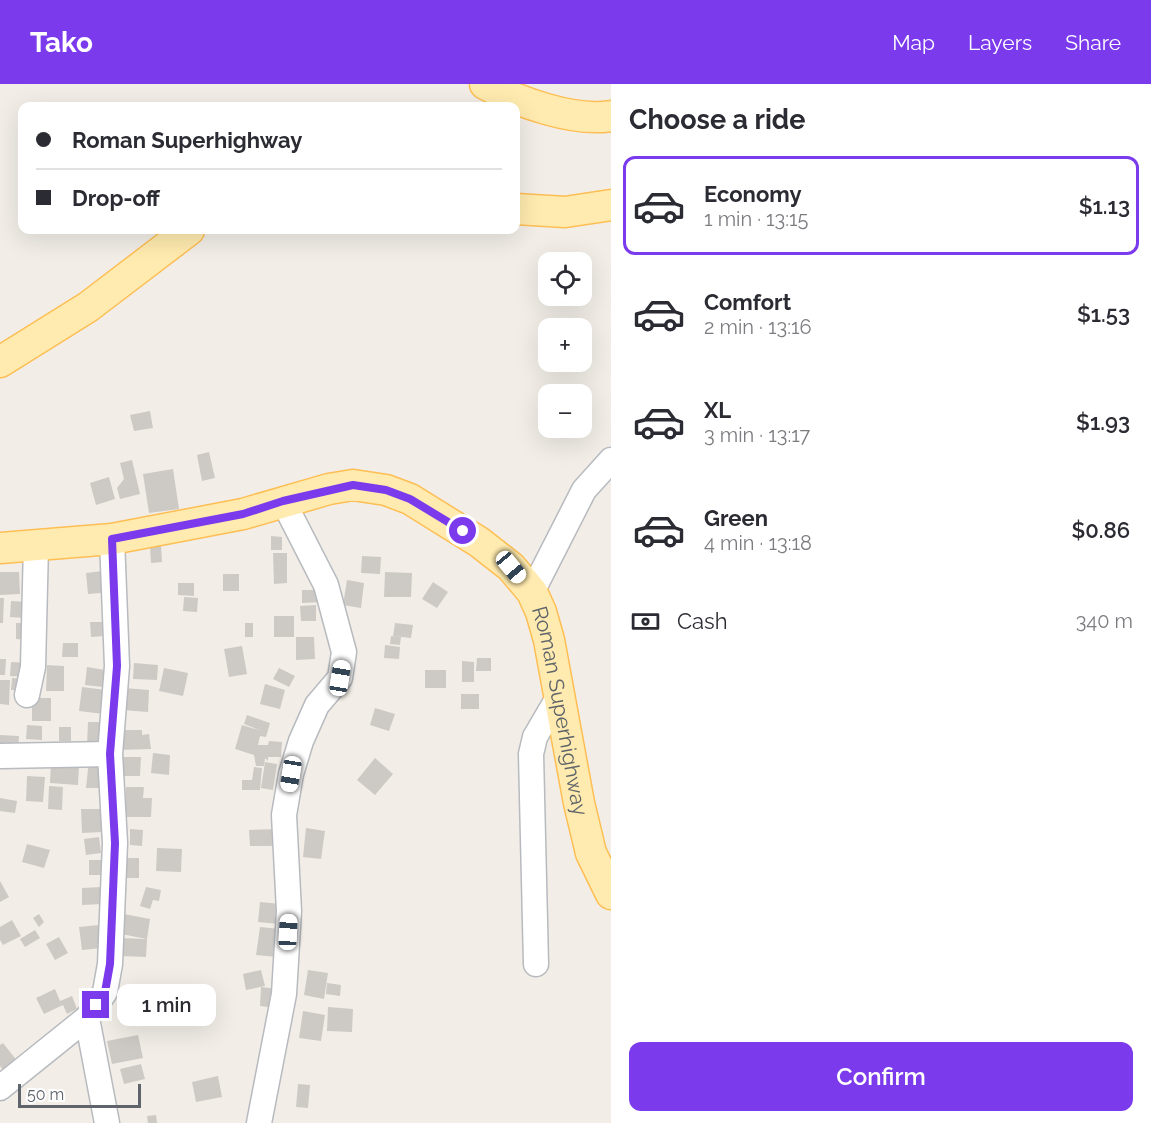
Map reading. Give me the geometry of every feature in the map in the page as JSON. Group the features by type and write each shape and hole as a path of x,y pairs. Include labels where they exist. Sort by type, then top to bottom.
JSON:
{"main road":[{"path":"485,84 512,99 569,114 611,116"},
{"path":"520,209 565,212 611,205"},
{"path":"0,362 88,307 184,234"},
{"name":"Roman Superhighway","path":"0,548 112,539 243,514 283,501 353,485 394,493 410,499 479,542 511,567 532,592 541,612 549,640 579,803 591,853 611,894"}],"street":[{"path":"532,592 584,490 611,460"},
{"path":"259,1123 284,994 289,911 284,816 291,774 301,741 317,705 340,678 344,652 326,585 283,501"},
{"path":"0,1088 87,1018 105,992 110,964 115,843 110,754 117,666 112,539"},
{"path":"27,694 33,667 36,545"},
{"path":"536,964 531,754 536,737 559,696"},
{"path":"0,756 110,754"},
{"path":"87,1018 107,1123"}],"building":[{"path":"150,411 153,428 134,431 130,415"},
{"path":"209,452 215,478 202,481 197,455"},
{"path":"132,460 140,494 120,499 117,488 124,479 120,463"},
{"path":"173,469 179,509 149,513 143,474"},
{"path":"109,477 115,499 96,505 90,483"},
{"path":"271,536 282,537 282,550 271,550"},
{"path":"161,545 162,562 151,563 150,546"},
{"path":"273,553 287,553 287,583 274,584"},
{"path":"362,556 381,557 380,574 361,573"},
{"path":"111,570 113,592 88,594 86,573"},
{"path":"0,572 19,572 20,594 0,595"},
{"path":"385,572 412,573 411,597 384,597"},
{"path":"223,574 239,574 239,591 223,591"},
{"path":"347,580 364,583 361,608 343,605"},
{"path":"433,582 448,592 437,608 422,599"},
{"path":"178,583 194,583 194,596 178,595"},
{"path":"302,590 323,590 324,602 302,603"},
{"path":"184,597 198,598 197,612 183,611"},
{"path":"0,598 4,598 3,623 0,623"},
{"path":"11,601 27,602 26,618 10,617"},
{"path":"316,605 316,621 301,621 300,606"},
{"path":"274,616 294,616 294,637 274,637"},
{"path":"90,622 105,622 105,636 91,637"},
{"path":"16,623 28,623 27,640 16,639"},
{"path":"245,623 253,623 253,637 245,637"},
{"path":"395,623 413,625 411,638 393,636"},
{"path":"391,636 401,637 400,645 390,644"},
{"path":"296,637 314,637 315,659 296,660"},
{"path":"63,643 78,643 78,657 62,657"},
{"path":"385,645 400,647 399,659 384,658"},
{"path":"242,646 247,674 229,677 224,649"},
{"path":"477,658 491,658 491,671 476,671"},
{"path":"0,659 6,659 5,675 0,675"},
{"path":"462,661 474,662 474,682 462,682"},
{"path":"11,662 29,663 29,677 10,676"},
{"path":"134,663 158,665 157,680 133,679"},
{"path":"47,665 64,666 64,691 46,691"},
{"path":"87,667 105,670 103,687 85,685"},
{"path":"164,668 188,673 183,696 159,691"},
{"path":"279,668 295,676 289,687 273,679"},
{"path":"425,670 446,670 446,688 425,688"},
{"path":"12,678 24,679 23,691 11,690"},
{"path":"0,680 10,680 9,705 0,704"},
{"path":"265,684 285,690 280,709 260,704"},
{"path":"82,687 106,690 104,714 79,711"},
{"path":"124,688 149,690 148,712 122,710"},
{"path":"461,694 479,694 479,709 461,709"},
{"path":"32,698 51,698 51,721 32,721"},
{"path":"375,708 395,714 389,731 370,725"},
{"path":"247,715 270,723 266,737 260,736 258,745 268,745 269,741 282,742 281,757 268,757 268,761 265,758 264,766 256,766 254,755 235,749 242,725 262,731 244,724"},
{"path":"88,722 105,722 105,745 87,745"},
{"path":"27,725 42,726 42,740 26,739"},
{"path":"59,727 71,727 71,741 59,741"},
{"path":"119,730 142,730 142,735 149,734 151,749 119,750"},
{"path":"0,735 19,736 18,751 0,750"},
{"path":"153,753 170,755 169,775 151,773"},
{"path":"123,757 141,757 140,776 121,776"},
{"path":"375,758 393,774 375,795 357,780"},
{"path":"100,759 101,788 86,788 89,760"},
{"path":"265,762 277,764 273,790 261,788"},
{"path":"51,763 79,765 78,785 50,783"},
{"path":"254,767 262,768 260,790 242,790 242,780 252,780"},
{"path":"27,776 45,777 43,802 26,801"},
{"path":"49,786 63,787 62,810 48,809"},
{"path":"126,787 144,787 143,798 152,798 151,817 125,817"},
{"path":"0,798 17,801 15,813 0,811"},
{"path":"81,809 103,809 103,832 82,833"},
{"path":"306,828 325,831 321,859 303,857"},
{"path":"130,829 143,830 142,846 130,845"},
{"path":"277,829 278,846 250,846 249,830"},
{"path":"99,837 101,853 86,855 84,839"},
{"path":"27,844 50,850 44,868 22,862"},
{"path":"157,848 182,849 181,872 156,871"},
{"path":"124,858 139,858 139,878 123,878"},
{"path":"89,860 109,860 109,875 89,875"},
{"path":"0,881 9,897 0,902"},
{"path":"102,887 103,904 82,905 82,888"},
{"path":"146,887 161,890 159,901 153,900 150,909 140,906"},
{"path":"260,902 281,904 279,924 258,922"},
{"path":"39,914 44,922 39,927 33,918"},
{"path":"124,914 150,919 147,939 121,934"},
{"path":"12,920 21,936 3,945 0,940 0,927"},
{"path":"99,925 102,948 82,950 79,927"},
{"path":"260,927 280,929 277,957 256,955"},
{"path":"35,930 40,938 25,947 20,939"},
{"path":"59,937 68,953 55,960 46,944"},
{"path":"120,938 147,939 146,957 120,956"},
{"path":"261,970 265,986 246,990 243,974"},
{"path":"308,970 328,973 324,999 304,995"},
{"path":"327,983 341,985 340,996 326,994"},
{"path":"261,987 279,989 277,1008 260,1006"},
{"path":"55,989 60,1001 72,996 77,1009 67,1014 63,1005 44,1014 36,998"},
{"path":"164,990 169,1016 148,1020 143,994"},
{"path":"328,1007 353,1009 352,1032 327,1031"},
{"path":"303,1011 325,1015 321,1041 299,1038"},
{"path":"138,1035 143,1058 112,1064 107,1041"},
{"path":"3,1043 18,1062 5,1073 0,1066 0,1045"},
{"path":"141,1064 145,1079 124,1084 120,1069"},
{"path":"218,1076 222,1097 196,1102 192,1082"},
{"path":"298,1084 310,1085 308,1108 296,1107"},
{"path":"156,1115 157,1123 148,1123 147,1116"}],"route":[{"path":"96,1005 105,992 110,964 115,843 110,754 117,666 112,539 243,514 283,501 353,485 386,490 410,499 463,531"}]}
